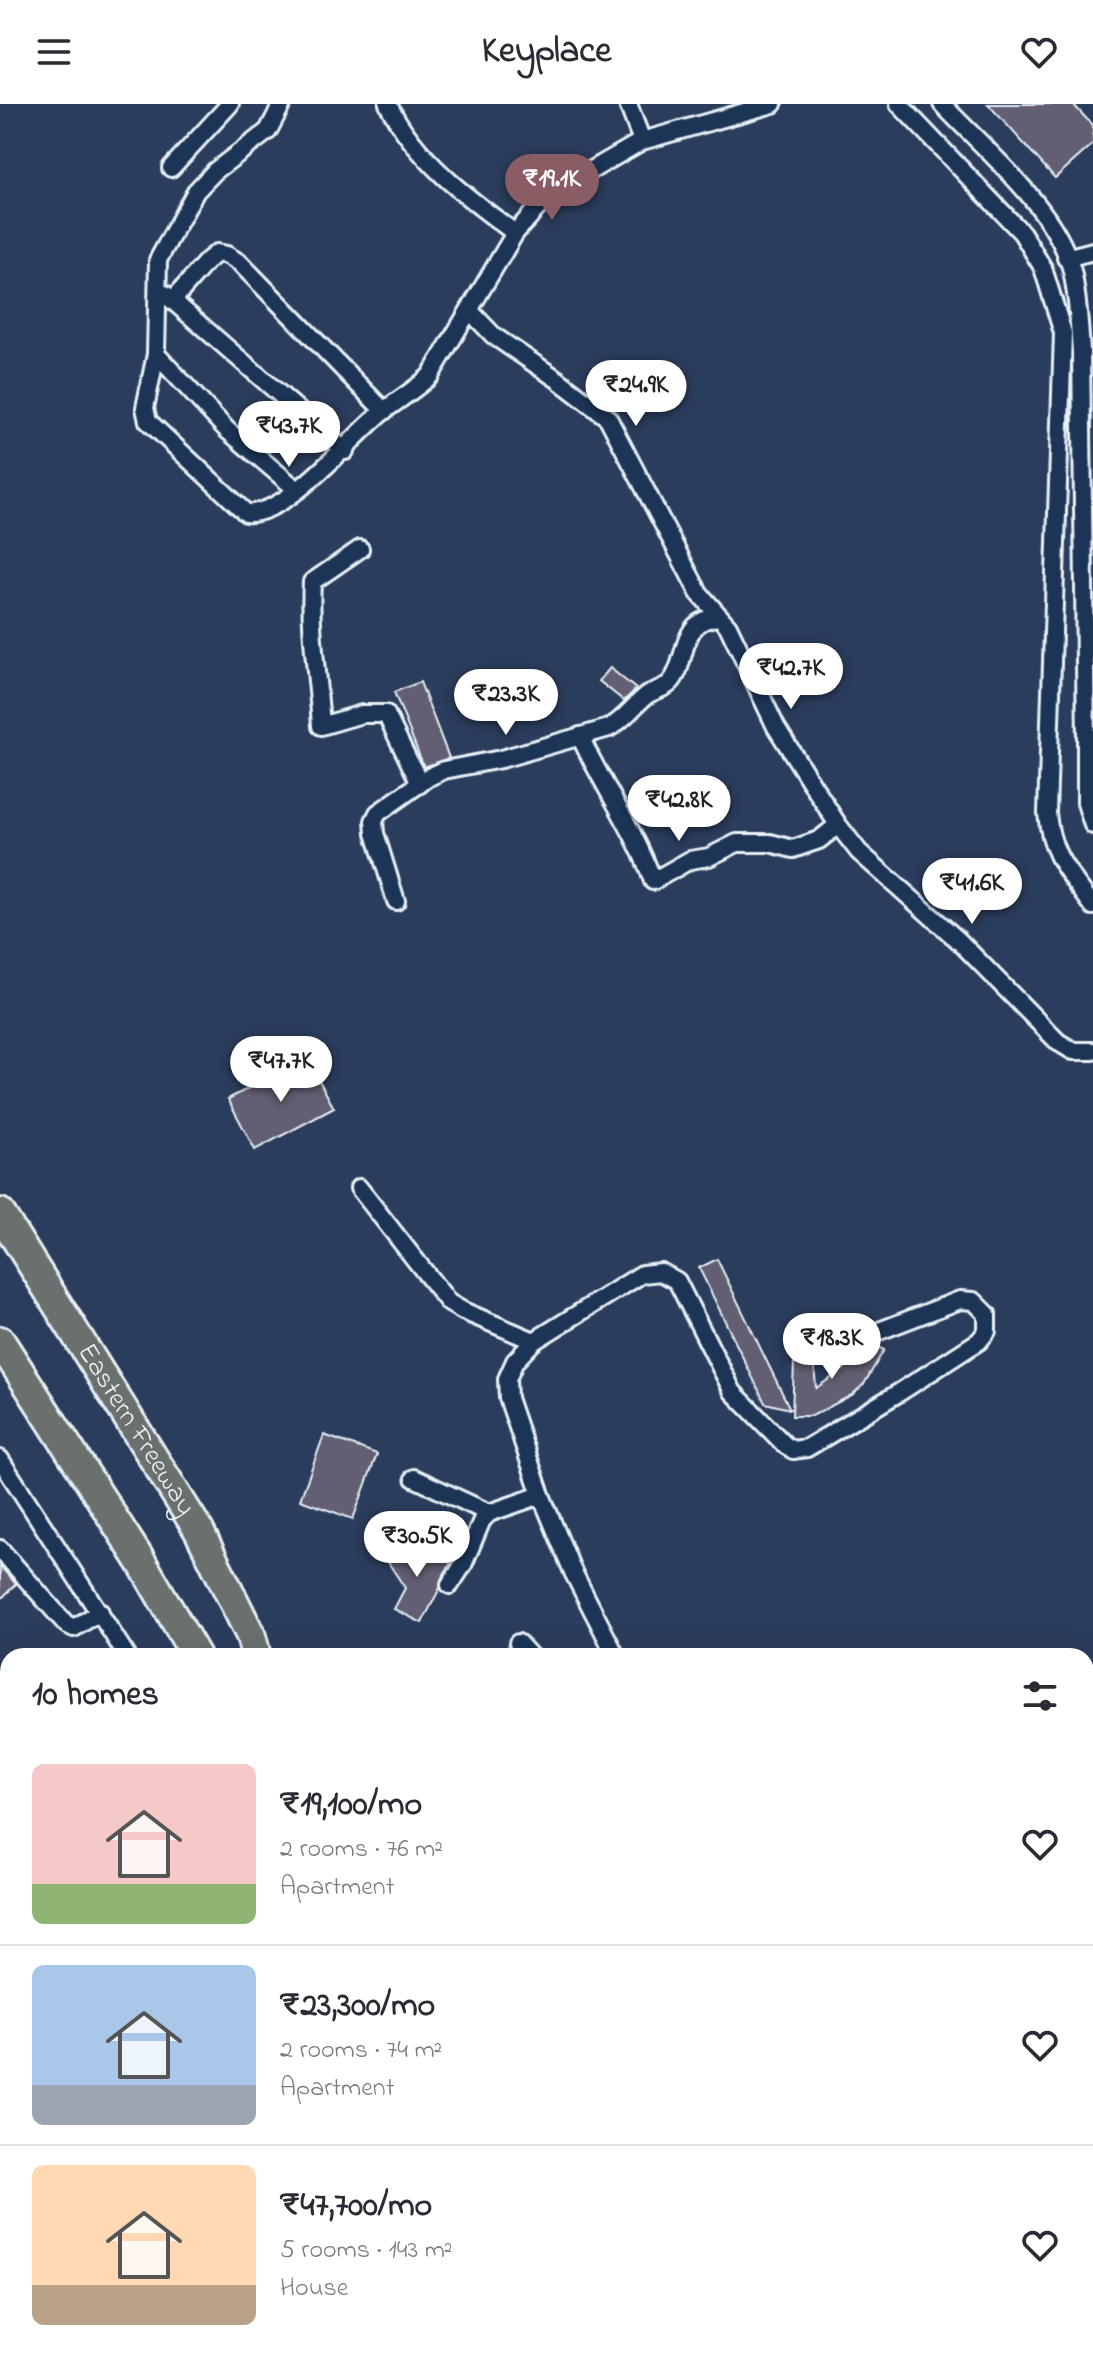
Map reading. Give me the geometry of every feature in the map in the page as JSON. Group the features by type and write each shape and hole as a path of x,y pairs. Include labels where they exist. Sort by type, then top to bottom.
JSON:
{"highway":[{"name":"Eastern Freeway","path":"0,1213 199,1531 256,1648"},
{"path":"0,1341 142,1563 191,1648"}],"street":[{"path":"171,168 230,104"},
{"path":"282,104 268,131 215,171 196,191 158,260 155,284 156,354 145,408 148,421 246,513 257,514 273,508 345,451 384,411 413,392 430,376 515,233 550,194 642,141 773,104"},
{"path":"388,104 398,125 459,193 515,233"},
{"path":"628,104 642,141"},
{"path":"899,104 1022,233 1043,268 1063,333 1047,813 1054,851 1093,906"},
{"path":"942,104 1035,201 1054,229 1071,268 1087,352 1089,741 1086,803 1093,825"},
{"path":"1066,258 1093,251"},
{"path":"173,300 207,261 217,253 227,255 240,263 384,411"},
{"path":"155,284 345,451"},
{"path":"470,311 494,336 608,418 699,593 728,626 776,727 838,825 859,852 959,941 1058,1042 1073,1051 1093,1051"},
{"path":"156,354 227,430 296,489"},
{"path":"360,549 312,582 310,617 321,726 362,714 386,714 420,784"},
{"path":"396,901 375,833 374,821 378,813 444,770 501,759 618,723 648,694 668,685 684,645 697,625 711,617 720,617"},
{"path":"580,736 645,858 653,881 690,860 709,857 737,843 770,843 793,849 819,840 838,825"},
{"path":"359,1188 449,1303 534,1341"},
{"path":"612,1648 573,1572 541,1495 508,1398 507,1379 515,1361 534,1341 642,1274 661,1272 671,1275 677,1281 733,1392 793,1450 807,1448 979,1341 987,1331 987,1314 974,1301 960,1300 874,1333"},
{"path":"0,1459 122,1648"},
{"path":"414,1478 489,1513"},
{"path":"450,1585 463,1565 482,1520 489,1513 541,1495"},
{"path":"0,1549 66,1624 74,1628 100,1612"},
{"path":"518,1643 523,1648"}],"building":[{"path":"988,104 1073,104 1093,126 1093,144 1055,178"},
{"path":"610,668 636,689 624,701 599,681"},
{"path":"420,682 449,758 424,767 394,692"},
{"path":"307,1058 334,1108 255,1150 228,1099"},
{"path":"717,1259 790,1409 765,1403 699,1268"},
{"path":"856,1336 884,1350 864,1384 852,1395 812,1416 792,1416 794,1362 801,1357 809,1358 814,1363 816,1388 844,1369 852,1359"},
{"path":"324,1435 377,1454 353,1519 300,1500"},
{"path":"408,1542 451,1563 422,1623 394,1609 405,1588 384,1556"},
{"path":"0,1566 16,1584 0,1600"}]}
